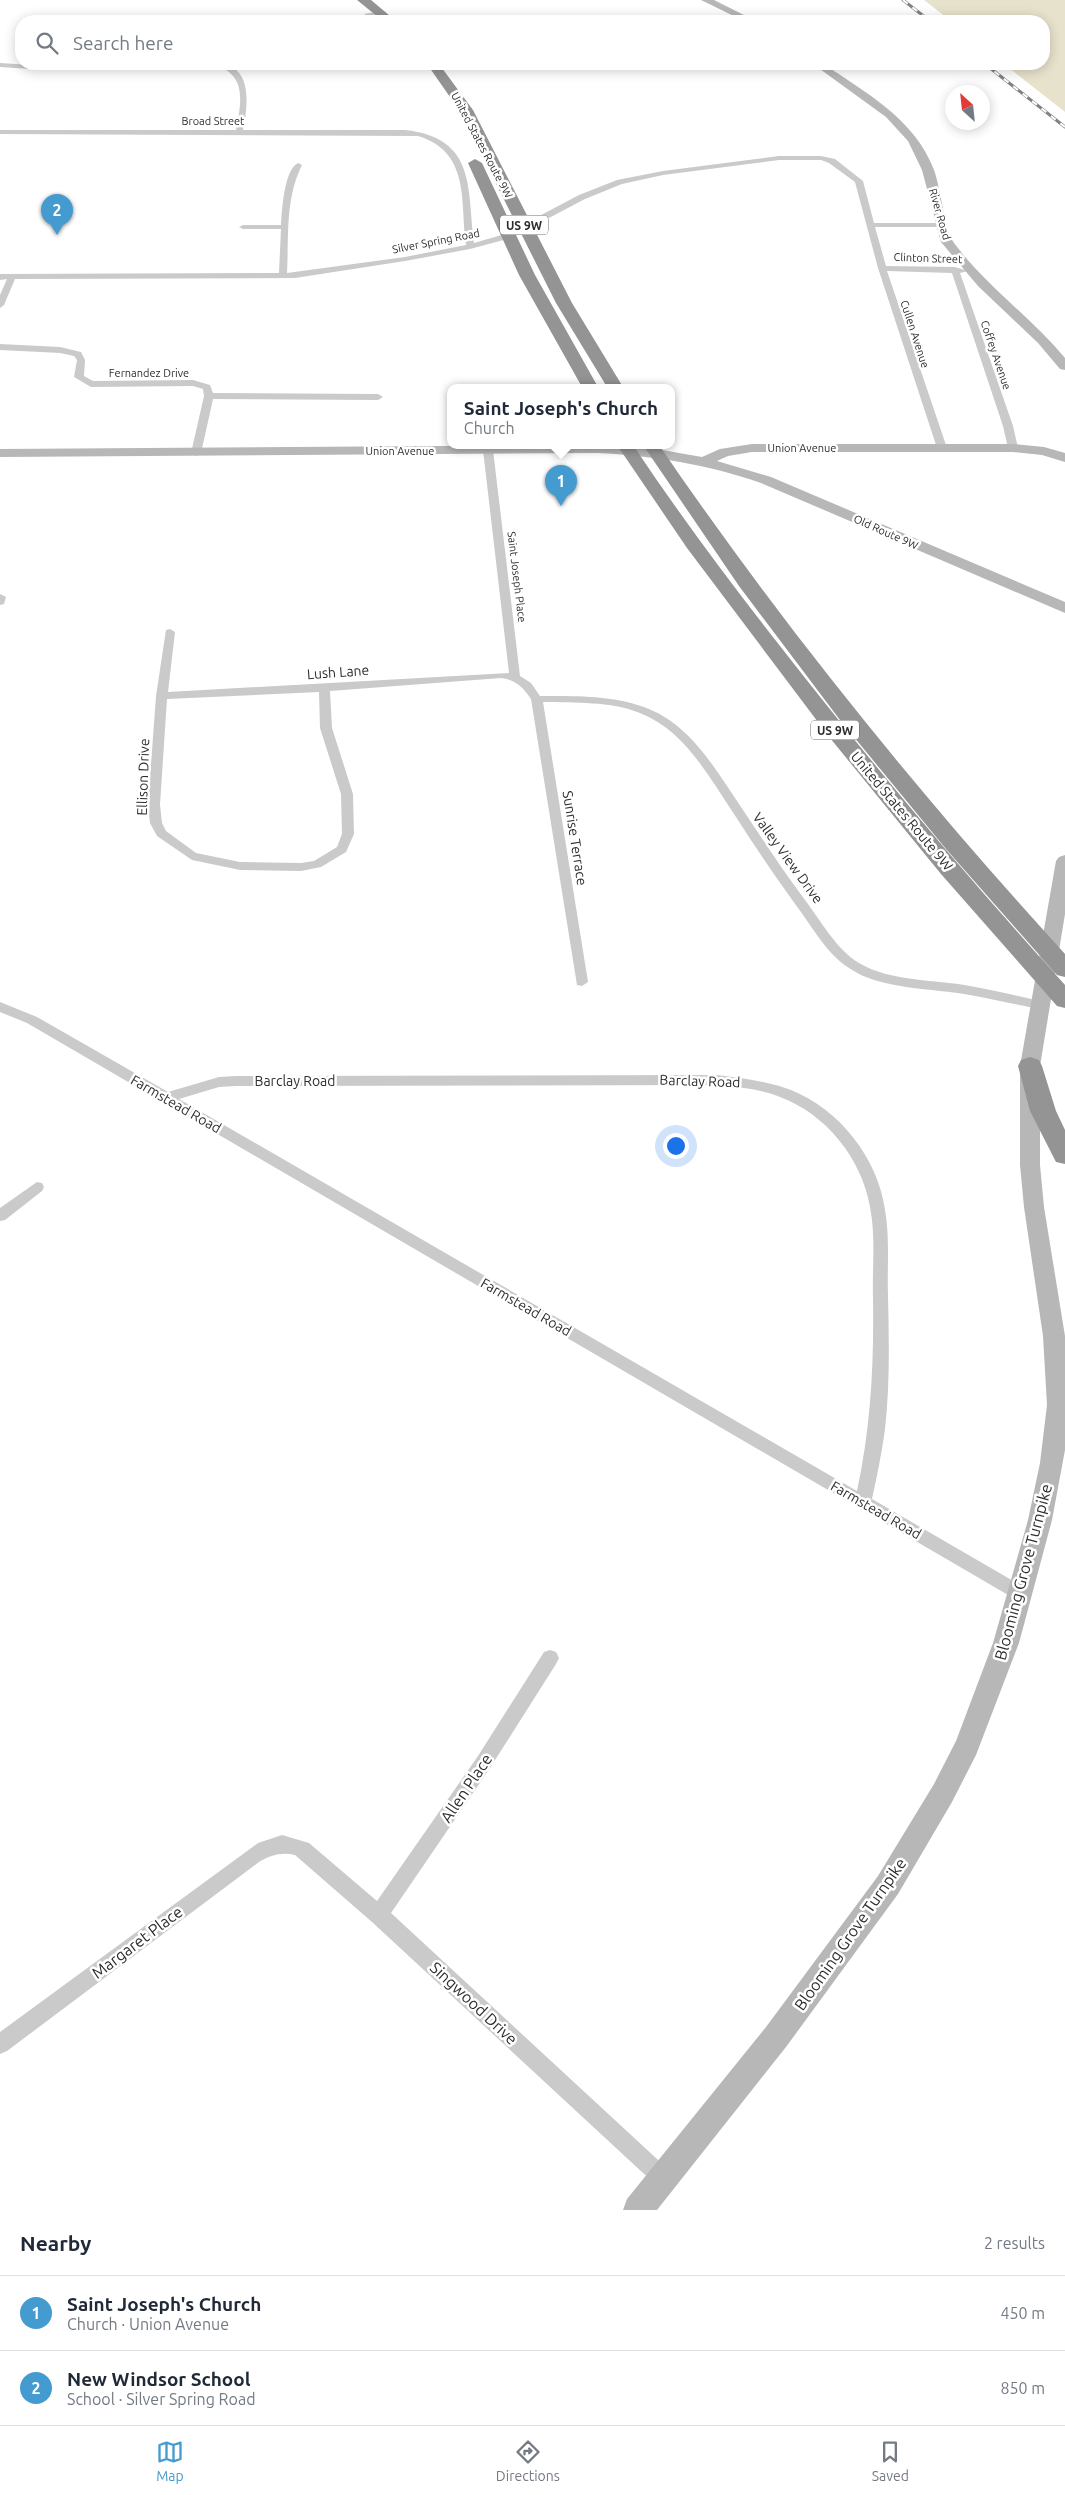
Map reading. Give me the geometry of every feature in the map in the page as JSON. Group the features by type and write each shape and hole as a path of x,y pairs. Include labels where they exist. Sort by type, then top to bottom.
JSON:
{"highway":[{"path":"358,2 373,15"},
{"name":"United States Route 9W","path":"423,70 443,97 469,148 508,236 540,299 588,384"},
{"name":"United States Route 9W","path":"437,70 466,110 564,303 613,384"},
{"name":"United States Route 9W","path":"628,449 730,595 845,728 953,842 1065,969"},
{"name":"United States Route 9W","path":"654,449 845,728 931,848 1065,1000"},
{"path":"1030,1066 1043,1110 1065,1155"}],"street":[{"path":"706,0 738,15"},
{"path":"0,65 15,66"},
{"path":"232,70 241,80 245,94 239,132"},
{"name":"River Road","path":"826,70 890,115 913,140 928,170 940,224 947,242 982,283 1043,340 1065,366"},
{"name":"Broad Street","path":"0,132 404,132 426,134 442,142 460,171 467,196 467,230 470,247"},
{"name":"Silver Spring Road","path":"0,277 283,275 386,262 470,247 508,236 582,197 620,182 663,173 798,157 832,161 859,181 871,225"},
{"path":"283,275 288,191 291,176 298,165"},
{"path":"871,225 940,224"},
{"name":"Cullen Avenue","path":"871,225 882,268 910,357 942,448"},
{"path":"243,227 286,228"},
{"name":"Clinton Street","path":"882,268 973,271"},
{"name":"Coffey Avenue","path":"955,270 1008,426 1013,448"},
{"path":"0,305 12,277"},
{"name":"Fernandez Drive","path":"0,347 60,350 78,354 82,360 79,377 84,382 193,384 207,387 209,396"},
{"path":"196,453 209,396 378,397"},
{"name":"Union Avenue","path":"654,449 705,461 725,452 752,448 1013,448 1044,451 1065,458"},
{"name":"Union Avenue","path":"0,454 558,449"},
{"name":"Saint Joseph Place","path":"488,450 515,677"},
{"name":"Old Route 9W","path":"705,461 775,484 1065,608"},
{"name":"Ellison Drive","path":"170,632 162,696 154,805 156,823 160,833 178,848 206,860 240,866 301,867 317,864 342,849 348,834 347,794 326,728 324,688"},
{"name":"Lush Lane","path":"162,696 324,688 501,675 515,677"},
{"path":"515,677 527,685 537,699"},
{"name":"Sunrise Terrace","path":"537,699 582,982"},
{"name":"Valley View Drive","path":"537,699 622,704 645,710 668,722 685,737 700,755 783,879 836,950 853,965 868,973 885,978 969,990 1040,1005"},
{"path":"1040,1005 1065,861"},
{"name":"Blooming Grove Turnpike","path":"638,2210 776,2037 888,1885 943,1793 967,1746 1006,1643 1021,1594 1052,1463 1058,1405 1054,1336 1034,1207 1030,1165 1030,1066 1040,1005"},
{"name":"Farmstead Road","path":"0,1008 32,1020 1021,1594"},
{"name":"Barclay Road","path":"165,1098 219,1082 236,1081 716,1080 750,1082 781,1091 809,1103 829,1119 861,1156 869,1174 878,1210 881,1355 877,1429 863,1503"},
{"path":"0,1216 37,1187"},
{"name":"Allen Place","path":"379,1915 484,1762 550,1658"},
{"name":"Singwood Drive","path":"276,1844 290,1844 302,1849 379,1915 663,2178"},
{"name":"Margaret Place","path":"0,2044 252,1856 276,1844"}],"shaded area":[{"path":"924,0 1065,0 1065,112 1012,70 1050,70 1050,15 943,15"}],"railway":[{"path":"903,0 922,15"},
{"path":"993,70 1065,127"}],"place":[{"name":"New Windsor School","path":"57,235"},
{"name":"Saint Joseph's Church","path":"561,506"}]}
